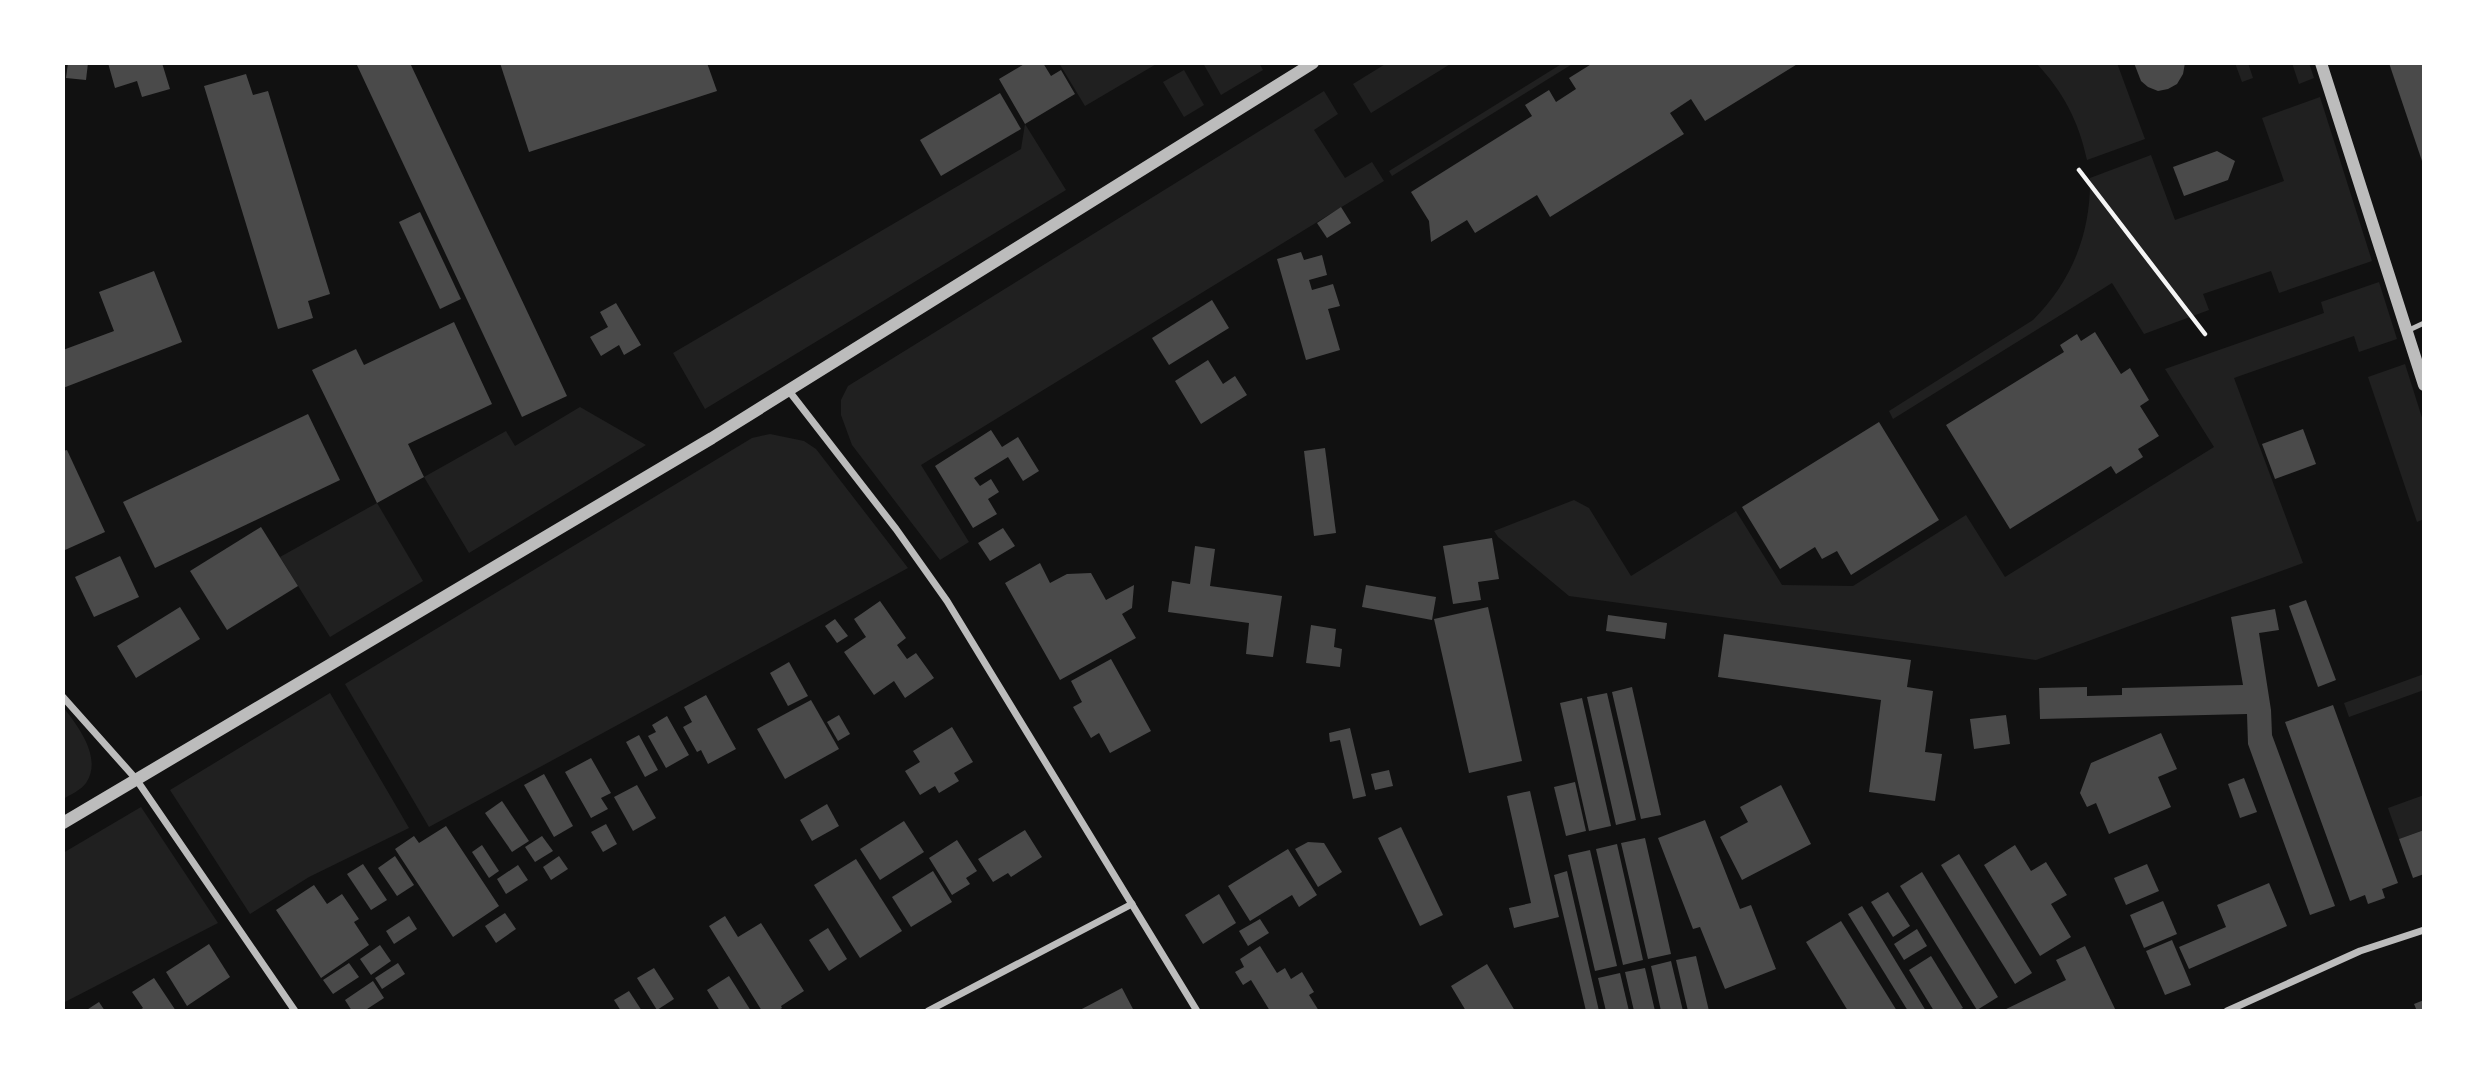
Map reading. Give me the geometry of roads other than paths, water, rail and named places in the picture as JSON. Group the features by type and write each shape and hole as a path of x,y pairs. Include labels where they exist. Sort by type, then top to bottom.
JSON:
{"street":[{"path":"63,822 789,391 1313,63"},
{"path":"2321,63 2424,385"},
{"path":"789,391 896,529 947,601 1198,1011"},
{"path":"63,694 136,779 295,1011"},
{"path":"928,1011 1132,904"},
{"path":"2227,1011 2360,951 2424,930"}],"lane":[{"path":"2407,331 2424,323"}]}
